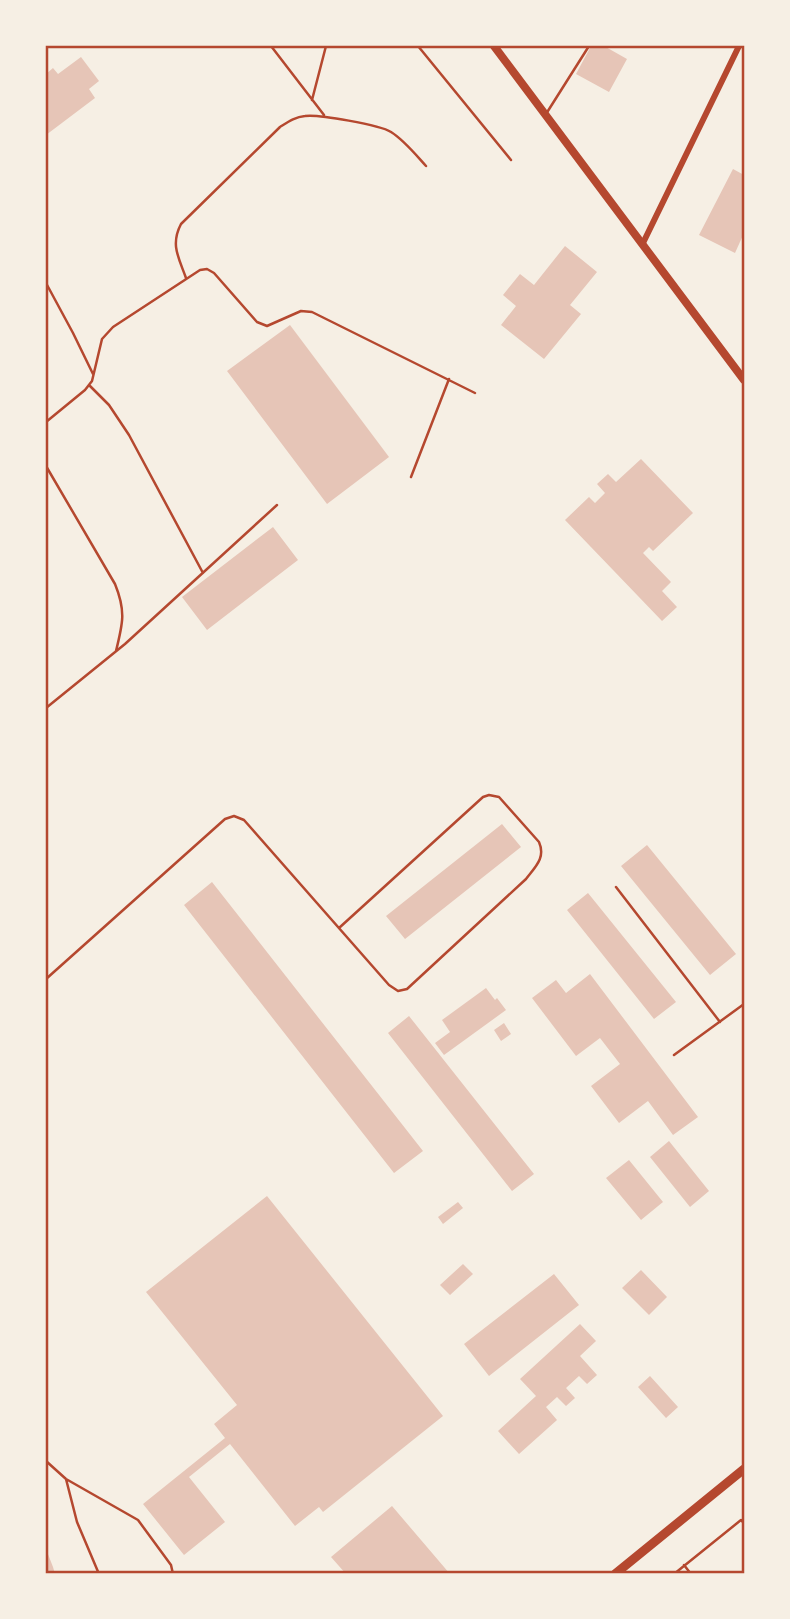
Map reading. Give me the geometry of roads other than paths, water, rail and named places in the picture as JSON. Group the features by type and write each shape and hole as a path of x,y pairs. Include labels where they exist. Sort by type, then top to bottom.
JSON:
{"main road":[{"path":"615,1573 744,1469"}],"street":[{"path":"494,46 744,380"},
{"path":"643,243 739,46"}],"lane":[{"path":"271,46 326,117"},
{"path":"313,100 326,46"},
{"path":"418,46 511,160"},
{"path":"546,114 589,46"},
{"path":"187,279 175,246 176,234 181,225 280,127 291,120 302,116 326,117 385,129 426,166"},
{"path":"46,422 92,381 102,339 113,327 200,270 207,269 214,273 257,322 267,326 301,311 312,312 475,393"},
{"path":"46,283 93,374"},
{"path":"411,477 449,379"},
{"path":"89,385 109,405 129,435 203,573"},
{"path":"46,466 115,584 121,599 123,620 117,651"},
{"path":"46,708 117,651 277,505"},
{"path":"46,979 225,819 234,816 244,820 338,928 389,985 398,991 407,989 526,879 541,859 542,849 539,842 499,797 483,797 338,928"},
{"path":"616,887 720,1022"},
{"path":"674,1055 744,1004"}]}
